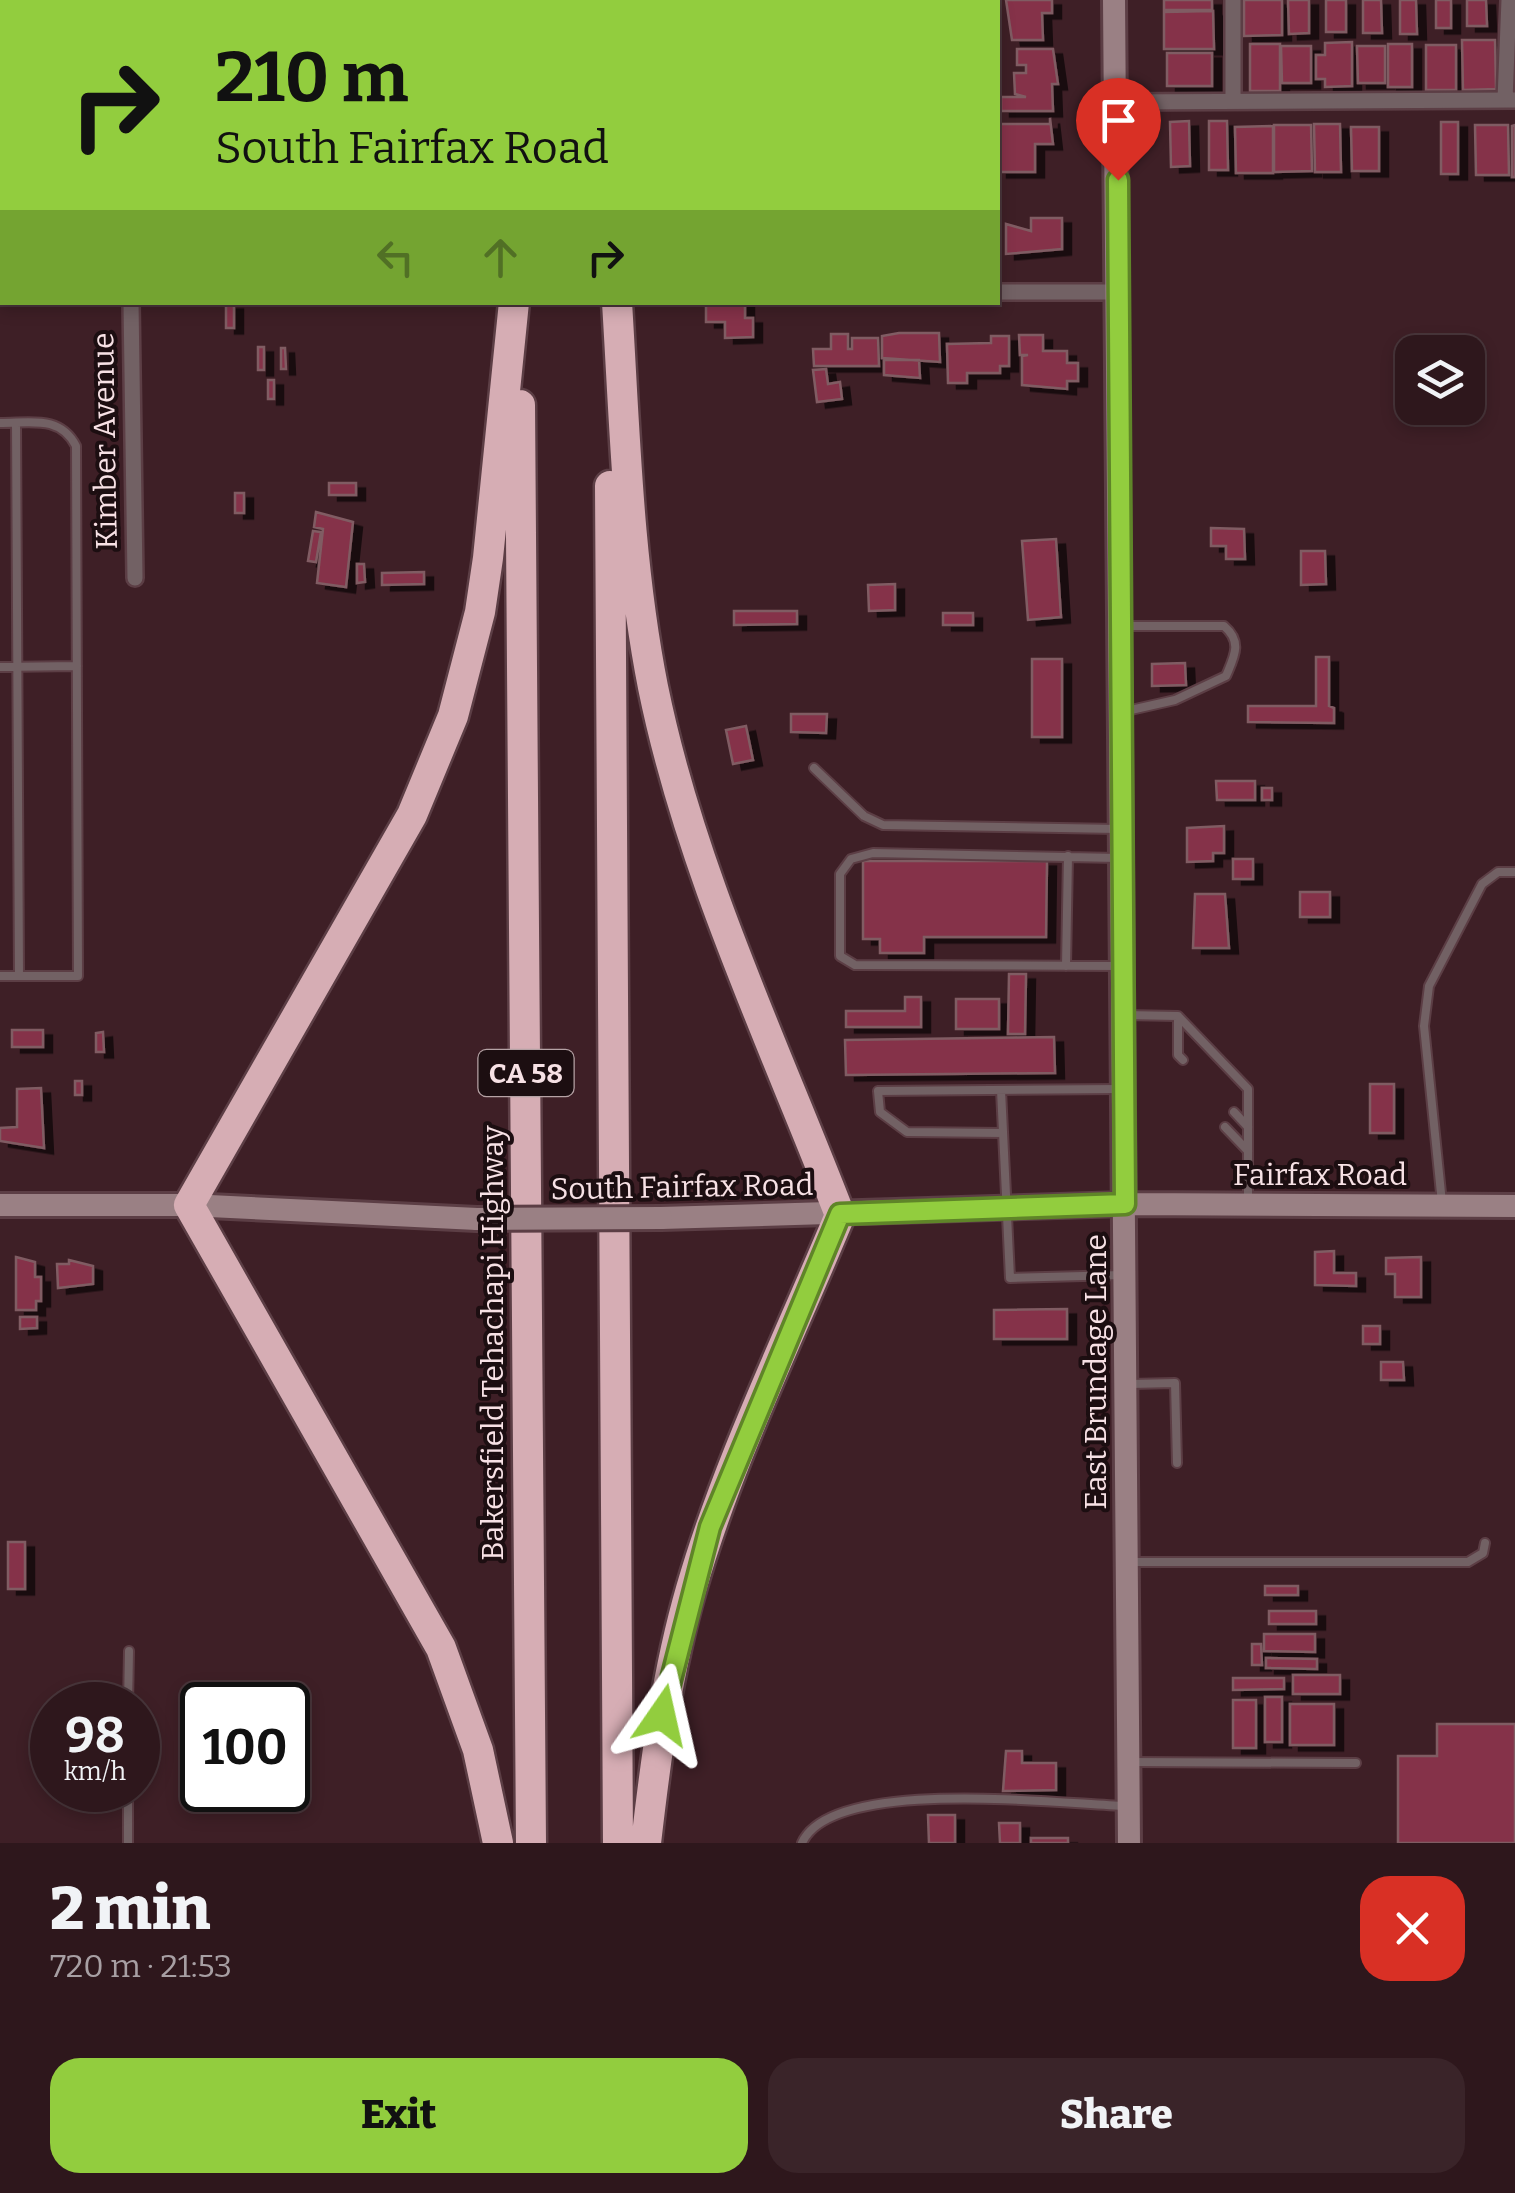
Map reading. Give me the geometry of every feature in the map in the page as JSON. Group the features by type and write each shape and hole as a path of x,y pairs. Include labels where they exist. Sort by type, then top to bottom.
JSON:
{"highway":[{"path":"498,1843 478,1750 433,1632 189,1205 412,816 453,716 480,612 517,305"},
{"name":"Bakersfield Tehachapi Highway","path":"517,305 532,1843"},
{"name":"CA 58","path":"609,305 618,1843"},
{"path":"617,305 632,539 642,625 668,752 703,863 840,1214 710,1527 662,1715 646,1843"}],"main road":[{"name":"East Brundage Lane","path":"1114,0 1129,1843"},
{"name":"South Fairfax Road","path":"0,1205 189,1205 476,1219 840,1214 1125,1204"},
{"name":"Fairfax Road","path":"1125,1204 1515,1206"}],"street":[{"path":"1233,0 1233,98"},
{"path":"1115,102 1233,98 1510,100 1510,0"},
{"path":"1000,292 1118,292"},
{"name":"Kimber Avenue","path":"131,305 134,578"}],"lane":[{"path":"0,423 57,423 68,431 76,446 78,976 0,976"},
{"path":"16,423 19,976"},
{"path":"1121,626 1224,626 1234,634 1237,649 1226,676 1176,700 1122,712"},
{"path":"0,667 77,666"},
{"path":"814,768 864,816 883,825 1122,829"},
{"path":"1122,858 873,852 850,860 840,874 840,956 854,965 1123,966"},
{"path":"1066,966 1068,856"},
{"path":"1442,1206 1424,1026 1429,986 1482,884 1498,872 1515,872"},
{"path":"1124,1014 1178,1016 1248,1089 1248,1204"},
{"path":"1178,1016 1180,1059"},
{"path":"1003,1133 907,1132 880,1112 878,1091 1124,1089"},
{"path":"1002,1090 1010,1278 1125,1275"},
{"path":"1234,1112 1248,1126"},
{"path":"1225,1127 1248,1151"},
{"path":"1126,1384 1175,1382 1177,1463"},
{"path":"1128,1562 1468,1562 1483,1553 1485,1544"},
{"path":"128,1651 128,1682"},
{"path":"1129,1762 1356,1764"},
{"path":"802,1843 807,1832 861,1804 882,1801 954,1798 1129,1806"},
{"path":"128,1812 128,1843"}],"building":[{"path":"1006,0 1052,0 1052,13 1042,13 1043,40 1012,40"},
{"path":"1164,0 1212,0 1212,10 1164,10"},
{"path":"1244,0 1282,0 1282,35 1244,36"},
{"path":"1288,0 1309,0 1309,33 1289,34"},
{"path":"1326,0 1346,0 1346,32 1326,32"},
{"path":"1363,0 1381,0 1382,33 1363,33"},
{"path":"1400,0 1416,0 1417,34 1400,34"},
{"path":"1436,0 1451,0 1451,28 1436,28"},
{"path":"1467,0 1486,0 1487,26 1467,26"},
{"path":"1213,11 1214,49 1164,49 1164,12"},
{"path":"1462,40 1495,40 1496,89 1463,90"},
{"path":"1352,42 1352,86 1325,87 1325,79 1316,79 1316,55 1325,55 1325,43"},
{"path":"1250,44 1280,44 1280,91 1250,91"},
{"path":"1388,44 1412,44 1412,87 1388,87"},
{"path":"1426,45 1456,45 1456,90 1426,90"},
{"path":"1281,46 1311,46 1311,83 1282,83"},
{"path":"1357,46 1385,46 1385,83 1358,83"},
{"path":"1017,49 1053,49 1058,84 1052,84 1053,111 1001,111 1001,97 1026,97 1015,94 1014,73 1026,73 1026,65 1017,65"},
{"path":"1167,53 1212,53 1212,86 1167,86"},
{"path":"1050,118 1053,144 1035,144 1035,172 1000,172 1000,124 1050,124"},
{"path":"1189,121 1190,166 1171,167 1170,122"},
{"path":"1209,121 1227,121 1228,170 1209,170"},
{"path":"1441,122 1458,122 1458,174 1441,174"},
{"path":"1314,124 1340,124 1341,172 1315,172"},
{"path":"1274,125 1311,125 1312,171 1274,172"},
{"path":"1475,125 1508,125 1509,175 1476,175"},
{"path":"1515,125 1515,177 1512,177 1512,126"},
{"path":"1273,126 1273,173 1236,173 1235,127"},
{"path":"1351,127 1379,127 1379,171 1352,171"},
{"path":"1031,218 1062,218 1062,249 1006,254 1006,224 1031,231"},
{"path":"226,305 234,305 234,328 226,328"},
{"path":"706,305 745,305 745,318 753,318 753,337 725,338 725,322 706,322"},
{"path":"939,333 940,362 882,358 882,336"},
{"path":"831,334 848,334 848,349 852,349 852,338 878,338 879,366 814,366 813,349 831,349"},
{"path":"1019,335 1043,335 1043,351 1067,351 1067,363 1078,363 1078,381 1067,381 1067,389 1022,385 1022,356 1028,355 1020,355"},
{"path":"991,336 1009,336 1009,366 1000,366 1000,373 967,373 967,383 948,383 947,344 991,343"},
{"path":"258,347 264,347 264,370 258,370"},
{"path":"281,348 285,348 286,369 281,369"},
{"path":"884,360 919,360 920,378 884,375"},
{"path":"826,369 828,384 840,382 842,399 817,402 813,370"},
{"path":"268,380 274,380 274,399 268,399"},
{"path":"329,483 356,483 356,495 329,495"},
{"path":"235,493 244,493 244,513 235,513"},
{"path":"316,512 353,522 346,587 317,583 323,529 314,527"},
{"path":"1211,528 1244,529 1245,559 1226,559 1226,546 1211,546"},
{"path":"313,531 321,532 316,562 308,561"},
{"path":"1056,539 1061,617 1028,620 1022,541"},
{"path":"1301,551 1325,551 1326,584 1301,585"},
{"path":"357,564 364,564 365,582 357,583"},
{"path":"424,572 424,584 382,585 382,573"},
{"path":"895,584 895,610 869,611 868,585"},
{"path":"734,611 797,611 797,624 734,625"},
{"path":"943,613 973,613 973,625 943,625"},
{"path":"1316,657 1329,657 1329,706 1334,708 1334,723 1248,722 1248,706 1316,706"},
{"path":"1032,659 1062,659 1062,737 1032,737"},
{"path":"1185,663 1186,685 1152,686 1152,664"},
{"path":"791,714 827,714 826,733 791,732"},
{"path":"746,726 753,760 733,764 726,730"},
{"path":"1216,781 1255,781 1255,800 1217,800"},
{"path":"1262,788 1272,788 1272,800 1262,800"},
{"path":"1224,826 1224,853 1213,853 1213,861 1187,862 1187,828"},
{"path":"1233,859 1253,859 1253,879 1233,879"},
{"path":"863,861 1047,861 1046,937 924,937 924,953 880,953 880,939 863,939"},
{"path":"1300,892 1330,892 1330,917 1300,917"},
{"path":"1195,894 1225,894 1229,948 1193,948"},
{"path":"1009,974 1026,974 1025,1034 1008,1034"},
{"path":"905,997 921,997 921,1027 846,1027 846,1011 905,1011"},
{"path":"956,999 999,999 999,1029 956,1029"},
{"path":"12,1030 43,1030 43,1047 12,1047"},
{"path":"103,1032 104,1052 96,1052 96,1033"},
{"path":"1054,1037 1055,1073 846,1075 845,1040"},
{"path":"75,1081 82,1081 82,1095 75,1095"},
{"path":"1370,1084 1394,1084 1394,1133 1370,1133"},
{"path":"41,1088 44,1148 0,1141 0,1128 17,1127 17,1089"},
{"path":"1334,1251 1334,1273 1356,1273 1356,1286 1315,1285 1315,1252"},
{"path":"16,1257 35,1262 35,1277 41,1277 41,1301 36,1301 36,1310 16,1310"},
{"path":"1421,1257 1421,1297 1395,1297 1395,1274 1386,1274 1386,1258"},
{"path":"69,1260 93,1266 93,1284 58,1288 57,1264 69,1264"},
{"path":"1067,1309 1067,1339 994,1339 994,1310"},
{"path":"20,1317 37,1317 37,1328 20,1329"},
{"path":"1363,1326 1380,1326 1380,1344 1363,1344"},
{"path":"1381,1362 1403,1362 1404,1380 1381,1380"},
{"path":"8,1542 25,1542 25,1589 8,1589"},
{"path":"1265,1586 1298,1586 1298,1595 1265,1595"},
{"path":"1269,1611 1316,1611 1316,1624 1269,1624"},
{"path":"1264,1634 1315,1634 1315,1652 1264,1651"},
{"path":"1252,1644 1261,1644 1262,1665 1252,1665"},
{"path":"1266,1658 1317,1659 1317,1669 1266,1668"},
{"path":"1293,1675 1340,1675 1340,1694 1293,1694"},
{"path":"1233,1678 1284,1678 1284,1689 1233,1690"},
{"path":"1265,1697 1282,1697 1282,1742 1265,1742"},
{"path":"1233,1700 1256,1700 1256,1748 1233,1748"},
{"path":"1290,1704 1334,1704 1334,1745 1290,1745"},
{"path":"1437,1724 1515,1724 1515,1843 1398,1843 1398,1756 1437,1756"},
{"path":"1006,1751 1022,1751 1022,1763 1056,1763 1056,1790 1003,1791"},
{"path":"928,1815 955,1815 955,1843 929,1843"},
{"path":"999,1823 1020,1823 1020,1843 1000,1843"},
{"path":"1031,1838 1068,1838 1068,1843 1031,1843"}],"route":[{"path":"662,1715 691,1589 710,1527 840,1214 1125,1204 1118,180"}]}
